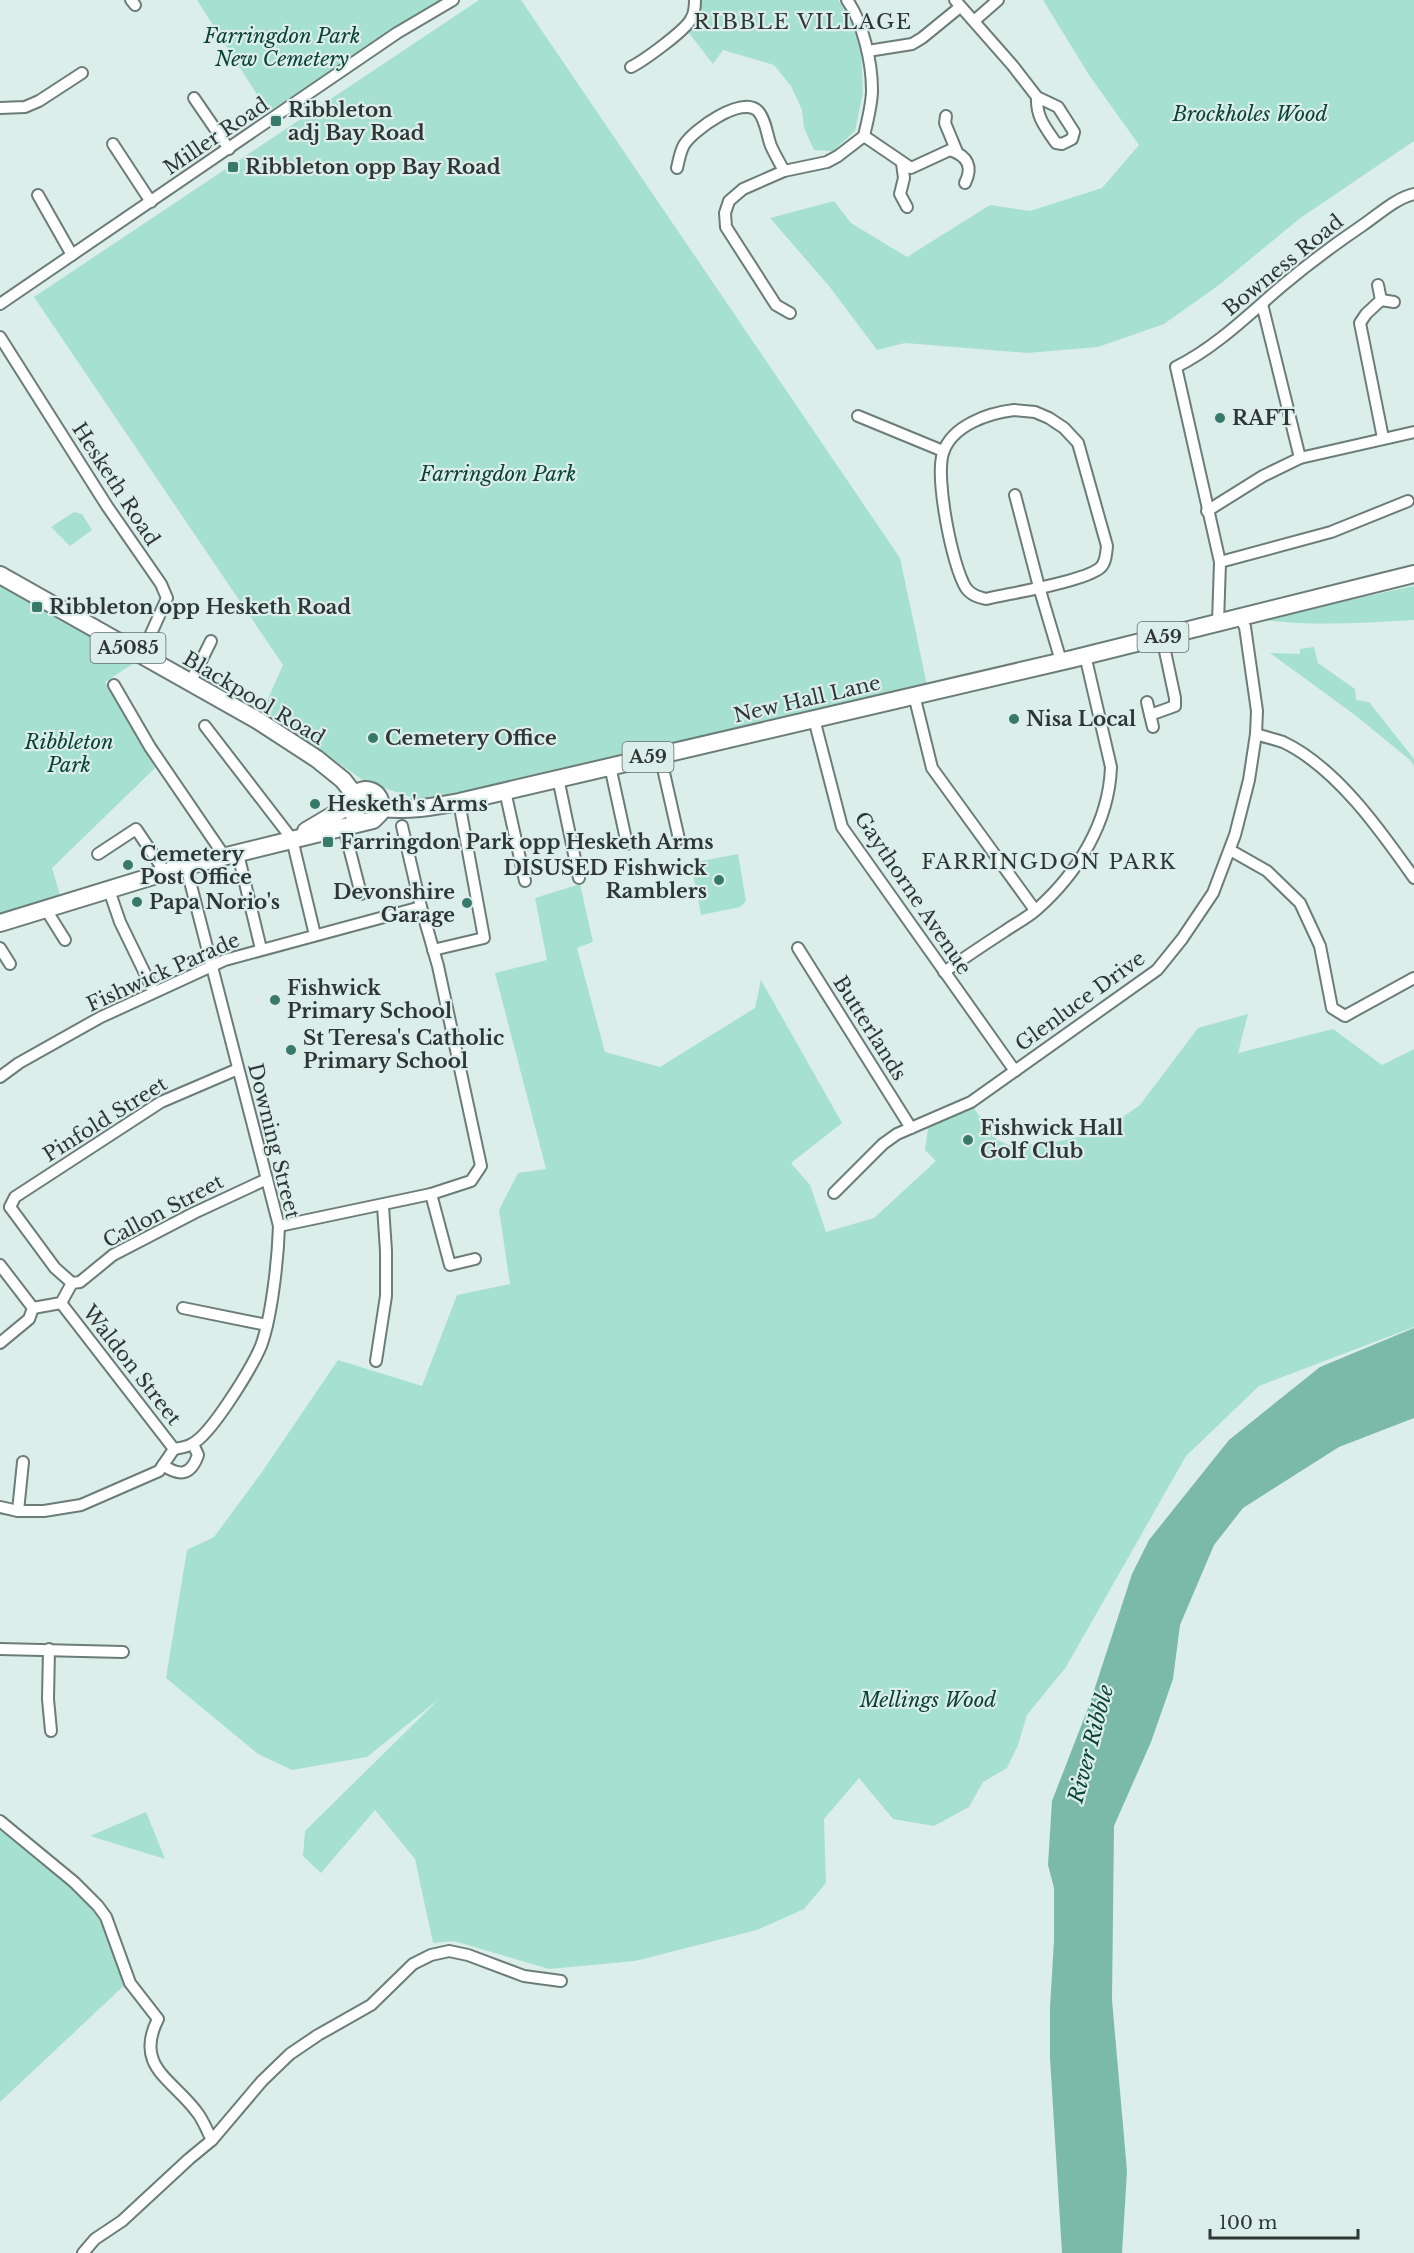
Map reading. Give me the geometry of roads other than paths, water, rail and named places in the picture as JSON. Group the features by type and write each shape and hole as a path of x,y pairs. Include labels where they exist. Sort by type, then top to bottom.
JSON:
{"highway":[{"name":"A59","path":"1240,618 1414,574"},
{"name":"Blackpool Road","path":"0,575 257,720 317,759 343,780 353,813"},
{"name":"New Hall Lane","path":"381,808 398,810 425,808 505,791 1240,618"},
{"path":"0,923 165,872 292,839 353,813 364,790 373,792 380,799 381,808 376,818 353,813 292,839"}],"street":[{"name":"Miller Road","path":"0,304 397,33 453,0"},
{"path":"631,67 640,63 682,30 692,19 695,0"},
{"path":"790,313 776,305 726,227 725,213 729,201 743,189 784,171 827,162 864,136 873,91 868,51 852,7 847,0"},
{"path":"974,21 998,0"},
{"path":"868,51 912,44 922,38 958,4 1037,97"},
{"path":"0,108 32,104 82,74"},
{"path":"194,98 229,149"},
{"path":"677,168 682,148 700,128 733,109 746,106 758,110 784,171"},
{"path":"946,116 945,123 957,152"},
{"path":"864,136 910,168 950,150 957,152 969,166 970,172 964,183"},
{"path":"113,144 150,202"},
{"path":"902,163 904,178 900,194 907,207"},
{"name":"Bowness Road","path":"1208,512 1176,367 1243,322 1323,253 1400,200 1414,194"},
{"path":"38,195 72,255"},
{"path":"1378,285 1381,300"},
{"path":"1381,300 1394,302"},
{"path":"1381,300 1362,318 1360,323 1383,438"},
{"path":"1262,304 1299,458"},
{"name":"Hesketh Road","path":"0,337 161,584 167,598 141,656"},
{"path":"1014,410 1035,412 1064,428 1078,443 1107,546 1105,560 1101,567 1084,576 1039,587 986,598 975,596 967,590 961,578 942,503 941,460 943,451 953,438 977,419 994,412 1014,410"},
{"path":"858,416 943,451"},
{"path":"1218,623 1220,562 1208,512 1256,479 1299,458 1414,432"},
{"path":"1015,495 1061,661"},
{"path":"1220,562 1331,532 1408,501"},
{"name":"Glenluce Drive","path":"834,1193 883,1144 911,1128 971,1102 1156,970 1182,939 1213,893 1230,850 1249,780 1257,711 1245,627 1240,618"},
{"path":"1147,702 1152,721 1175,706 1162,637"},
{"path":"190,683 211,641"},
{"path":"944,972 1035,910 1069,875 1091,843 1104,811 1111,767 1085,655"},
{"path":"114,685 150,747 232,855 261,949"},
{"path":"914,695 932,768 1035,910"},
{"name":"Gaythorne Avenue","path":"814,719 842,828 1015,1071"},
{"path":"205,726 292,839 315,935"},
{"path":"1256,734 1283,743 1315,764 1339,785 1379,827 1414,878"},
{"path":"660,755 679,839"},
{"path":"610,766 627,844"},
{"path":"558,778 579,879"},
{"path":"505,791 525,881"},
{"path":"433,950 484,938 459,801"},
{"path":"353,813 361,894"},
{"path":"279,1226 383,1206 431,1194 471,1180 481,1166 433,950 402,826"},
{"path":"98,854 136,829 165,872"},
{"path":"1230,850 1267,871 1300,903 1320,946 1332,1008 1345,1016 1414,978"},
{"name":"Downing Street","path":"186,866 279,1226 267,1325 260,1346 229,1401 193,1444"},
{"path":"109,890 120,922 154,992"},
{"name":"Fishwick Parade","path":"0,1077 19,1063 100,1017 213,965 261,949 421,907"},
{"path":"45,908 65,940"},
{"path":"0,948 10,964"},
{"name":"Butterlands","path":"798,948 911,1128"},
{"name":"Pinfold Street","path":"5,1209 15,1197 161,1102 238,1069"},
{"name":"Callon Street","path":"72,1283 80,1282 113,1255 194,1213 267,1179"},
{"path":"431,1194 450,1265 475,1259"},
{"path":"376,1361 386,1296 383,1206"},
{"name":"Waldon Street","path":"5,1209 55,1268 72,1283"},
{"path":"0,1265 33,1308"},
{"path":"33,1308 61,1303 72,1283"},
{"name":"Waldon Street","path":"61,1303 174,1449"},
{"path":"0,1342 29,1319 33,1308"},
{"path":"183,1308 267,1325"},
{"path":"0,1507 18,1511 44,1511 81,1505 159,1471 163,1465 174,1449 193,1444 198,1455 191,1469 185,1472 172,1472 163,1465"},
{"path":"18,1511 23,1462"},
{"path":"0,1649 123,1652"},
{"path":"49,1649 48,1699 51,1731"},
{"path":"0,1821 74,1882 106,1917 130,1983 158,2019 151,2033 149,2047 152,2060 160,2073 196,2111 212,2140"},
{"path":"83,2253 95,2239 122,2221 212,2140 262,2081 290,2054 371,2005 414,1964 430,1954 449,1951 468,1955 524,1976 561,1981"}],"water":[{"name":"River Ribble","path":"1414,1328 1414,1418 1339,1447 1243,1508 1214,1545 1180,1625 1173,1679 1151,1742 1114,1826 1112,2000 1127,2171 1122,2253 1062,2253 1050,2058 1054,1888 1048,1865 1052,1801 1090,1703 1132,1574 1149,1540 1229,1440 1320,1367"}],"place":[{"name":"Ribbleton adj Bay Road","path":"276,121"},
{"name":"Ribbleton opp Bay Road","path":"233,167"},
{"name":"RAFT","path":"1220,418"},
{"name":"Ribbleton opp Hesketh Road","path":"37,607"},
{"name":"Nisa Local","path":"1014,719"},
{"name":"Cemetery Office","path":"373,738"},
{"name":"Hesketh's Arms","path":"315,804"},
{"name":"Farringdon Park opp Hesketh Arms","path":"328,842"},
{"name":"Cemetery Post Office","path":"128,865"},
{"name":"DISUSED Fishwick Ramblers","path":"719,880"},
{"name":"Papa Norio's","path":"137,902"},
{"name":"Devonshire Garage","path":"467,903"},
{"name":"Fishwick Primary School","path":"275,1000"},
{"name":"St Teresa's Catholic Primary School","path":"291,1050"},
{"name":"Fishwick Hall Golf Club","path":"968,1140"}],"district":[{"name":"RIBBLE VILLAGE","path":"803,22"},
{"name":"FARRINGDON PARK","path":"1049,862"}],"park label":[{"name":"Farringdon Park New Cemetery","path":"282,48"},
{"name":"Brockholes Wood","path":"1250,114"},
{"name":"Farringdon Park","path":"498,474"},
{"name":"Ribbleton Park","path":"69,754"},
{"name":"Mellings Wood","path":"928,1700"}]}
